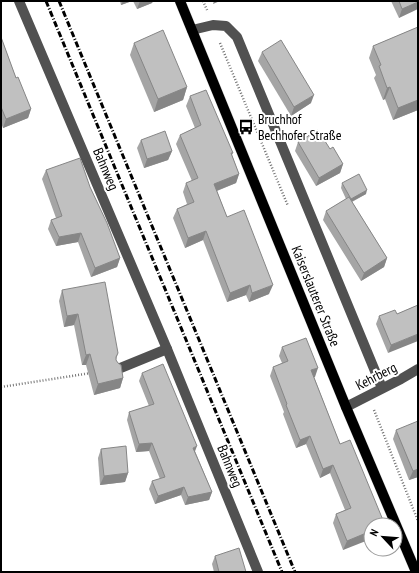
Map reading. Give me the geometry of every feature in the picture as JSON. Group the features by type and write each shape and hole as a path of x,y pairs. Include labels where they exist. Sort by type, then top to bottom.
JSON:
{"main road":[{"name":"Kaiserslauterer Straße","path":"180,1 346,407 416,572"}],"street":[{"name":"Bahnweg","path":"19,1 167,349 258,572"},
{"name":"Kaiserslauterer Straße","path":"192,30 213,25 226,26 237,38 382,388"},
{"path":"118,369 167,349"},
{"name":"Kehrberg","path":"346,407 418,369"}],"path":[{"path":"1,387 118,369"}],"building":[{"path":"399,1 418,1 418,2 402,9"},
{"path":"418,27 418,100 398,108 390,87 387,88 379,66 381,65 373,46"},
{"path":"163,30 187,87 158,99 134,43"},
{"path":"1,37 16,78 18,77 31,109 6,119 1,107"},
{"path":"281,40 314,95 294,107 262,52"},
{"path":"206,90 233,153 231,153 239,174 214,184 227,217 244,210 273,285 252,293 250,285 230,293 206,231 188,238 177,209 194,202 186,183 198,178 180,135 201,125 190,96"},
{"path":"318,130 330,149 333,147 343,164 319,178 298,142"},
{"path":"165,131 172,151 147,159 141,140"},
{"path":"80,158 90,187 107,223 120,258 95,268 81,233 59,237 51,220 62,216 46,170"},
{"path":"359,174 367,190 351,199 342,183"},
{"path":"349,197 387,258 364,273 326,211"},
{"path":"105,282 118,353 116,360 121,365 123,378 98,384 90,354 86,355 78,314 67,316 62,290"},
{"path":"418,305 418,334 391,345 379,316 395,310 397,314"},
{"path":"306,338 318,368 311,370 340,444 350,440 382,517 363,517 363,534 347,541 336,514 351,508 333,465 323,469 310,436 300,440 273,367 288,361 282,347"},
{"path":"163,364 197,446 193,448 212,492 188,497 184,487 158,496 152,481 165,477 152,443 139,444 129,412 154,404 142,373"},
{"path":"418,421 418,469 413,471 396,430"},
{"path":"126,446 128,473 104,476 101,449"},
{"path":"239,548 246,572 219,572 215,556"}],"railway":[{"path":"46,1 282,572"},
{"path":"59,1 295,572"}],"place":[{"name":"Bruchhof Bechhofer Straße","path":"246,127"}]}
